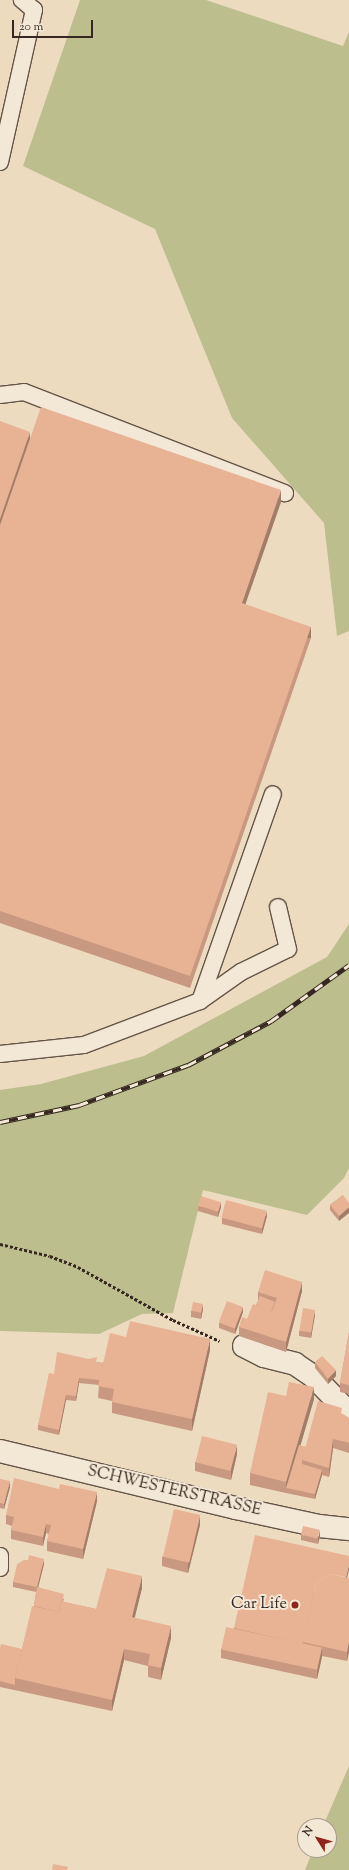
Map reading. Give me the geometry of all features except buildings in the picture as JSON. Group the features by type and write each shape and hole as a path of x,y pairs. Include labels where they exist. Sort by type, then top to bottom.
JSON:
{"street":[{"path":"244,1346 264,1356 295,1364 314,1377 349,1413"},
{"name":"SCHWESTERSTRASSE","path":"0,1451 319,1526 349,1529"}],"lane":[{"path":"0,162 34,10 22,0"},
{"path":"0,395 24,392 285,493"},
{"path":"200,1001 273,794"},
{"path":"0,1054 84,1044 200,1001 241,972 288,949 278,907"},
{"path":"0,1556 0,1568"}],"path":[{"path":"0,1244 50,1256 78,1267 173,1320 240,1350 244,1346"}],"green space":[{"path":"80,0 206,0 343,46 349,32 349,631 337,636 324,523 232,418 155,229 23,166"},
{"path":"349,924 349,1168 344,1178 307,1215 203,1190 173,1313 142,1314 99,1334 0,1331 0,1090 41,1084 144,1056 327,957"},
{"path":"349,1766 349,1870 305,1870 310,1858 337,1858 337,1818 326,1818"}],"railway":[{"path":"0,1122 79,1105 188,1065 271,1021 349,965"}],"place":[{"name":"Car Life","path":"295,1605"}]}
